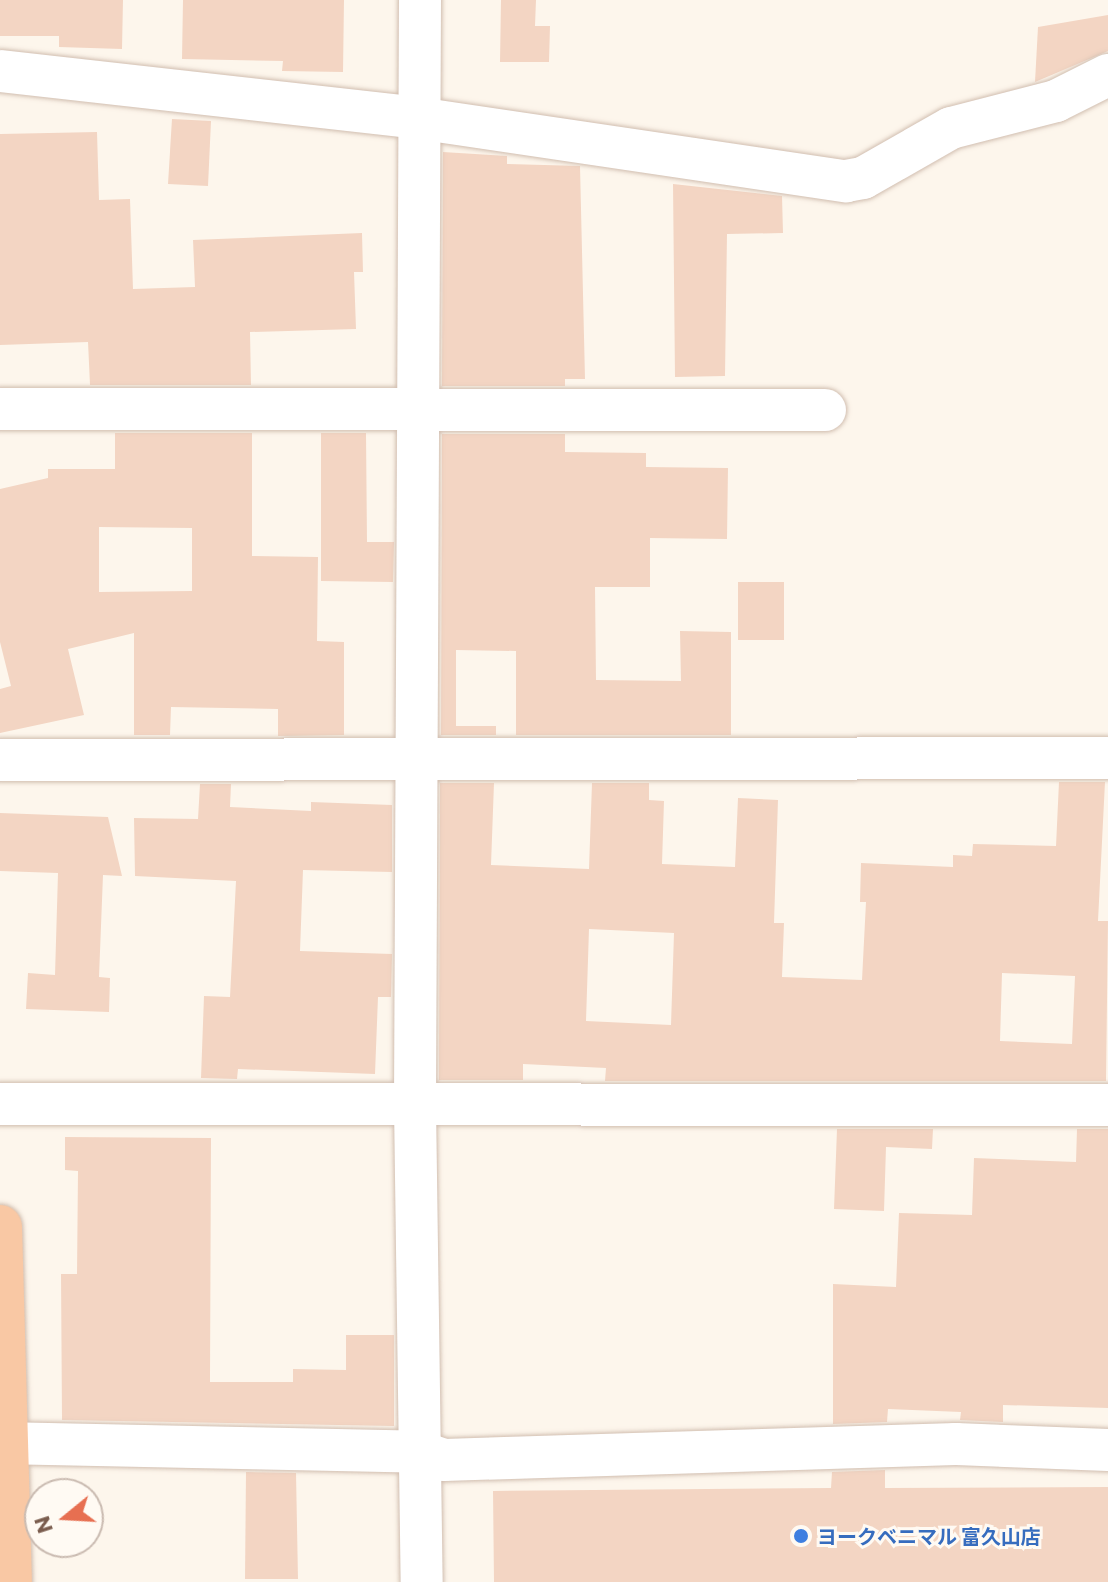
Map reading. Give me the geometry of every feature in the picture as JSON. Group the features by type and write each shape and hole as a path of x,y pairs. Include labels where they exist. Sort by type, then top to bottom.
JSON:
{"highway":[{"path":"0,1227 10,1582"}],"street":[{"path":"420,0 417,118 415,1105 422,1582"},
{"path":"0,71 417,118 846,181 863,178 951,128 1056,101 1108,75"},
{"path":"0,409 121,413 418,406 825,410"},
{"path":"0,760 415,756 1108,758"},
{"path":"0,1104 1108,1105"},
{"path":"5,1443 421,1452 444,1460 956,1444 1108,1450"}],"building":[{"path":"0,0 123,0 122,49 59,47 59,36 0,36"},
{"path":"183,0 344,0 343,72 282,71 283,61 182,59"},
{"path":"501,0 536,0 535,26 550,26 549,62 500,62"},
{"path":"1108,15 1108,51 1035,82 1038,27"},
{"path":"172,119 211,121 208,186 168,184"},
{"path":"97,132 99,200 130,199 133,289 195,287 193,240 362,233 363,272 354,272 356,329 250,332 251,385 90,385 88,342 0,345 0,134"},
{"path":"443,152 507,156 507,164 580,166 585,379 565,379 565,386 442,386"},
{"path":"673,184 782,196 783,233 727,234 725,376 675,377"},
{"path":"115,433 252,433 252,556 318,557 317,641 344,642 344,735 278,736 278,709 171,707 170,735 134,735 134,633 68,649 84,715 0,733 0,689 11,686 0,642 0,489 48,478 48,469 115,469","holes":["99,527 192,528 192,591 99,592"]},
{"path":"321,433 366,433 367,542 394,542 393,582 321,581"},
{"path":"442,434 565,434 565,452 646,453 646,467 728,468 727,539 650,538 650,587 595,587 596,680 681,681 680,631 731,632 731,735 516,735 516,651 456,650 456,726 496,726 496,735 441,735"},
{"path":"738,582 784,582 784,640 738,640"},
{"path":"1059,782 1105,782 1098,921 1108,921 1106,1081 605,1081 606,1068 523,1064 523,1080 439,1080 440,783 494,783 491,865 589,869 592,783 649,783 649,800 664,801 662,864 735,867 738,798 778,800 774,923 784,923 782,977 862,980 866,902 860,902 861,863 953,867 953,855 972,856 973,844 1056,846","holes":["589,929 674,933 671,1025 586,1021","1002,973 1075,976 1072,1044 1000,1041"]},
{"path":"200,784 231,784 230,807 311,811 311,802 392,805 392,872 303,870 300,951 392,954 391,997 378,997 375,1074 238,1069 237,1079 201,1078 204,996 230,997 236,881 135,876 134,818 198,819"},
{"path":"0,813 108,817 122,876 103,875 99,977 110,978 109,1012 26,1009 28,973 55,975 58,873 0,871"},
{"path":"837,1129 933,1129 932,1149 886,1147 884,1211 834,1209"},
{"path":"1077,1129 1108,1129 1108,1408 1003,1405 1003,1422 960,1420 961,1412 888,1409 887,1422 833,1424 833,1284 896,1287 899,1213 972,1215 974,1158 1076,1162"},
{"path":"65,1137 211,1138 210,1382 293,1382 293,1369 346,1370 346,1335 394,1335 394,1426 62,1420 61,1274 77,1274 78,1171 65,1170"},
{"name":"ヨークベニマル 富久山店","path":"885,1470 885,1488 1108,1487 1108,1582 494,1582 493,1491 831,1488 832,1472"},
{"path":"246,1472 296,1473 298,1579 245,1579"}],"place":[{"name":"ヨークベニマル 富久山店","path":"801,1536"}]}
